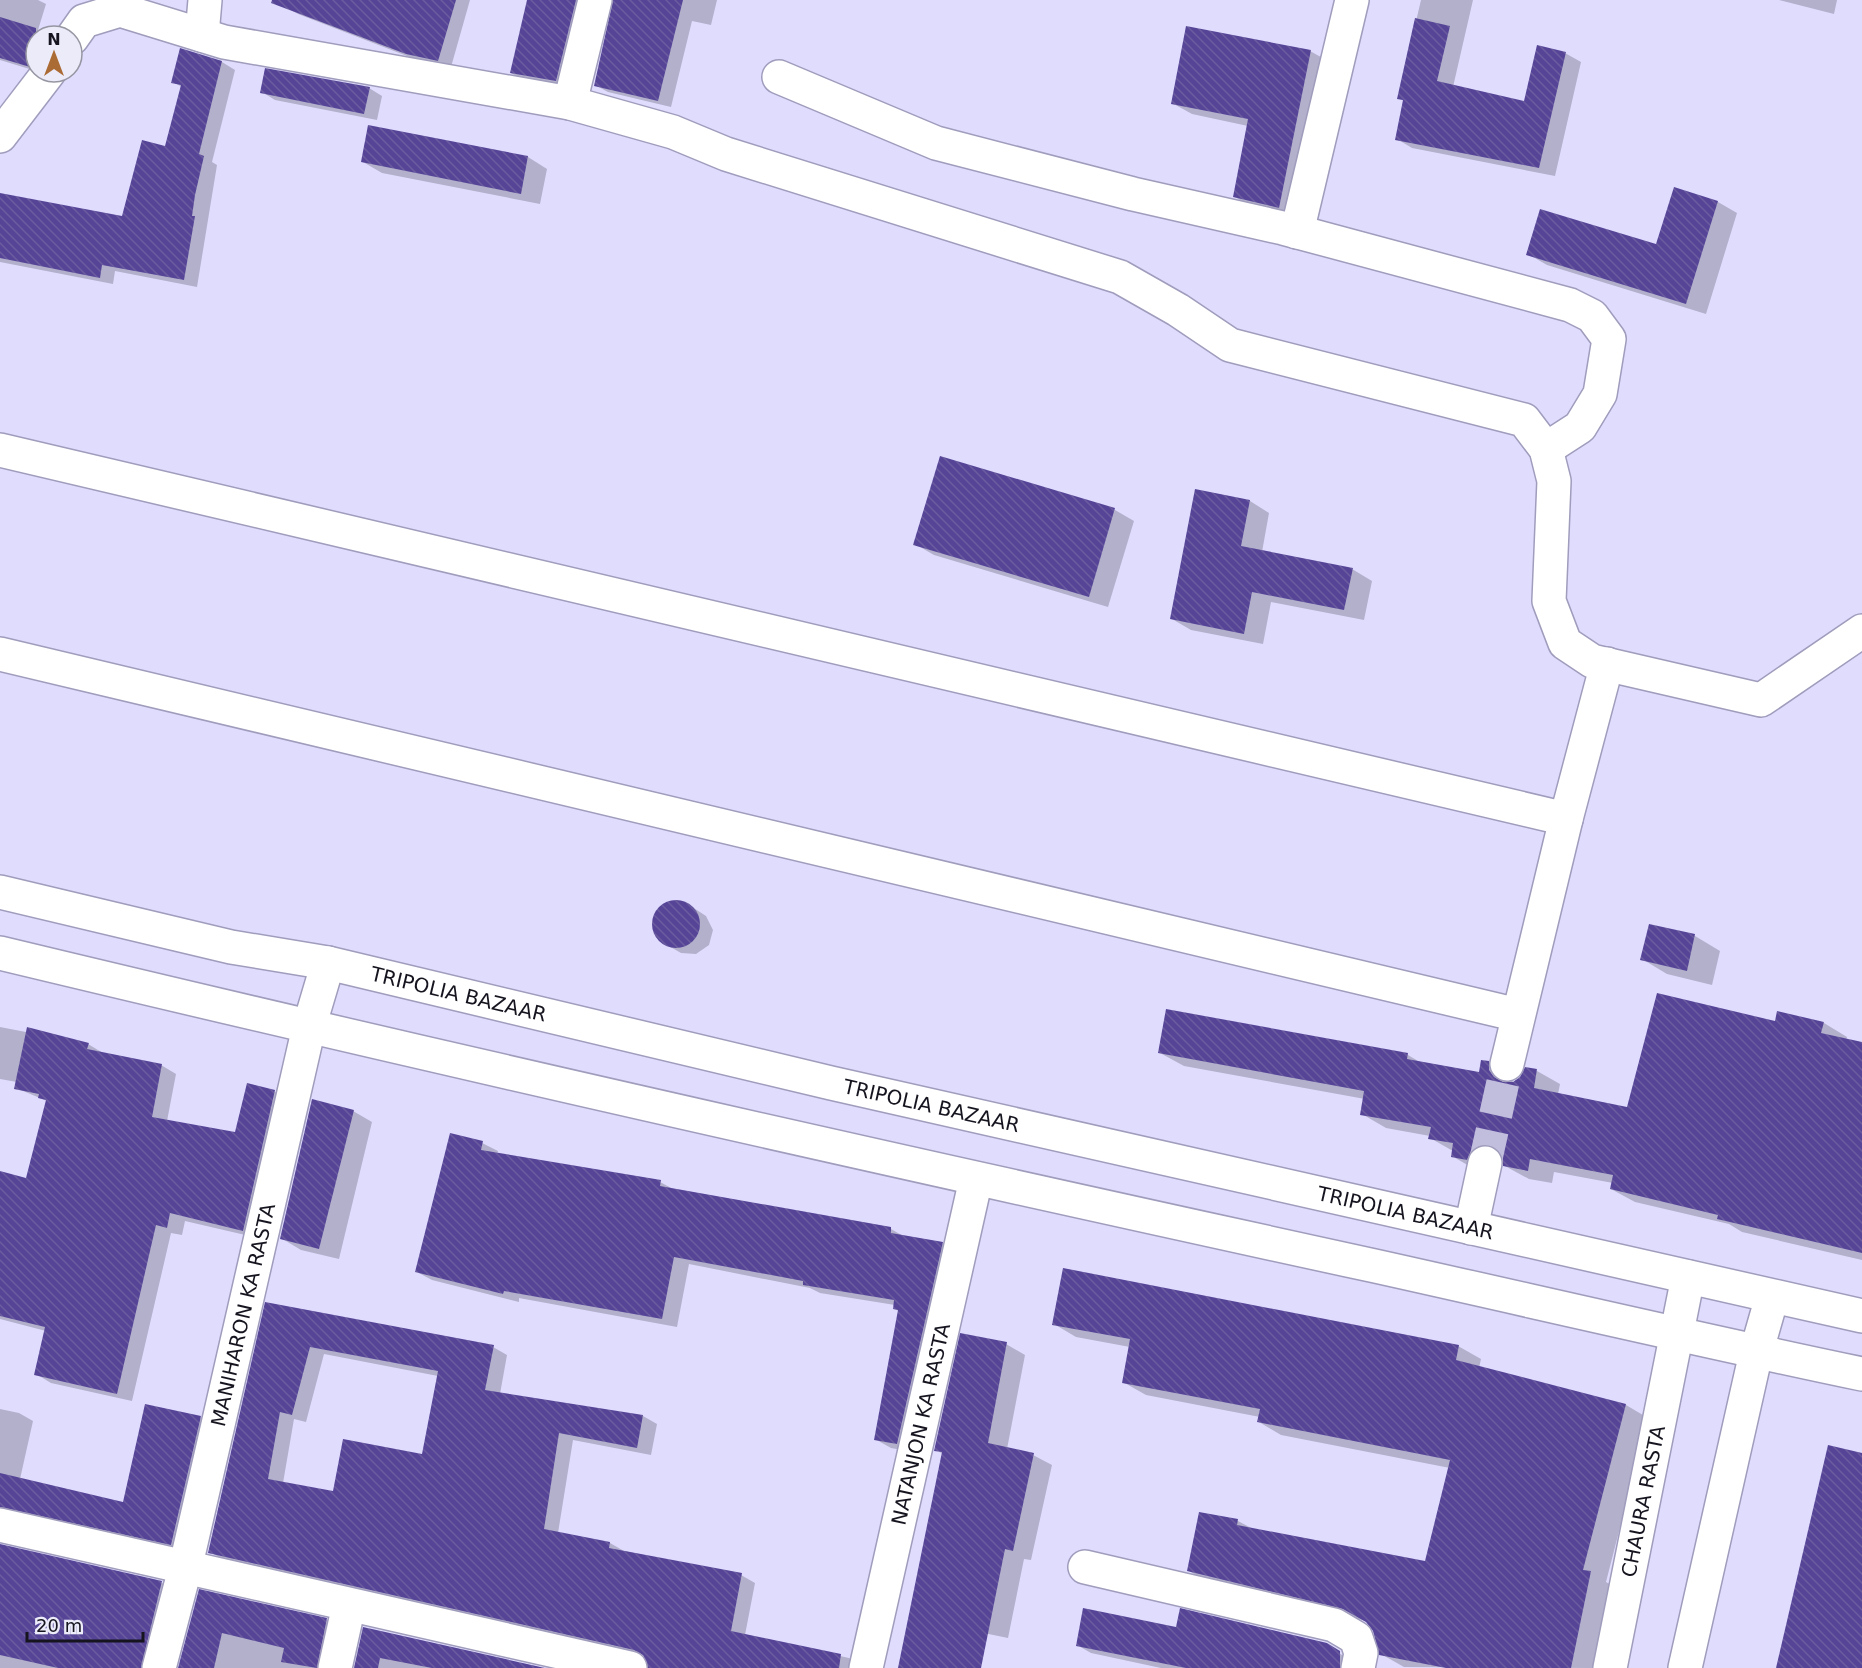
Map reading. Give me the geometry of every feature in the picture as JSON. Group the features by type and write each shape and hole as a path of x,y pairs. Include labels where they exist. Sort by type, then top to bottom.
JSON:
{"main road":[{"path":"202,35 205,0"},
{"path":"570,103 595,0"},
{"path":"1297,232 1352,0"},
{"path":"82,24 84,21 120,10 224,42 570,103 673,132 726,154 1120,277 1178,310 1230,345 1524,420 1546,449 1554,481 1549,601 1565,643 1592,661 1761,700 1862,631"},
{"path":"779,77 936,143 1133,194 1297,232 1570,305 1592,316 1609,339 1600,394 1580,428 1546,449"},
{"path":"0,136 40,84"},
{"path":"0,450 1566,819"},
{"path":"0,654 1518,1015"},
{"path":"1507,1064 1566,819 1607,664"},
{"name":"TRIPOLIA BAZAAR","path":"0,892 231,947 328,963 831,1083 1862,1316"},
{"path":"0,953 309,1027 976,1179 1554,1306 1756,1353 1862,1374"},
{"name":"MANIHARON KA RASTA","path":"159,1668 185,1569 309,1027 328,963"},
{"path":"1472,1228 1485,1163"},
{"name":"NATANJON KA RASTA","path":"866,1668 976,1179"},
{"name":"CHAURA RASTA","path":"1610,1668 1688,1277"},
{"path":"1685,1668 1756,1353 1772,1297"},
{"path":"0,1526 630,1668"},
{"path":"1085,1567 1334,1625 1356,1638 1361,1653 1358,1668"},
{"path":"335,1668 349,1605"}],"building":[{"path":"272,0 456,0 438,61 406,54 271,3"},
{"path":"527,0 576,0 556,81 510,73"},
{"path":"613,0 683,0 658,101 594,86"},
{"path":"0,17 24,24 24,65 0,58"},
{"path":"1415,18 1450,26 1437,81 1524,101 1537,45 1566,52 1539,168 1395,140 1403,100 1397,99"},
{"path":"1186,26 1311,50 1279,208 1233,197 1248,119 1171,104"},
{"path":"180,48 222,61 199,154 204,156 195,195 192,216 195,216 184,280 102,265 100,278 0,258 0,193 122,216 142,140 165,146 181,85 171,83"},
{"path":"265,68 370,87 364,114 260,93"},
{"path":"368,125 528,156 521,194 361,162"},
{"path":"1674,187 1718,201 1686,304 1526,255 1540,209 1656,244"},
{"path":"940,456 1115,508 1089,597 913,545"},
{"path":"1195,489 1250,500 1241,546 1353,568 1344,610 1252,592 1244,634 1170,619"},
{"path":"671,900 681,900 693,907 700,919 700,929 693,941 681,948 671,948 656,937 652,929 652,919 663,904"},
{"path":"1649,924 1695,934 1687,971 1640,960"},
{"path":"1657,993 1775,1021 1777,1011 1824,1022 1821,1033 1862,1042 1862,1253 1717,1219 1718,1215 1610,1189 1613,1175 1530,1159 1528,1171 1503,1166 1503,1157 1497,1149 1490,1145 1479,1145 1471,1151 1467,1160 1451,1157 1453,1143 1428,1139 1431,1127 1360,1115 1364,1091 1158,1053 1166,1009 1408,1053 1407,1059 1479,1072 1481,1060 1489,1061 1489,1070 1494,1077 1503,1082 1513,1082 1520,1077 1525,1067 1537,1069 1534,1088 1627,1107"},
{"path":"27,1027 89,1043 87,1049 162,1064 152,1117 235,1132 247,1083 275,1090 243,1231 170,1213 167,1228 156,1225 117,1394 34,1375 45,1327 0,1316 0,1171 26,1178 46,1100 38,1098 39,1094 14,1089"},
{"path":"312,1099 354,1110 319,1249 280,1239"},
{"path":"450,1133 483,1141 481,1150 661,1180 660,1186 891,1227 891,1233 943,1242 897,1444 874,1440 898,1310 893,1309 894,1300 803,1285 803,1281 674,1257 662,1319 504,1291 503,1294 415,1272"},
{"path":"1063,1268 1459,1345 1456,1360 1626,1404 1583,1570 1591,1571 1571,1668 1446,1668 1379,1655 1373,1631 1366,1622 1343,1609 1187,1571 1199,1512 1238,1519 1237,1525 1425,1561 1450,1460 1257,1422 1260,1409 1122,1383 1130,1339 1052,1325"},
{"path":"265,1302 494,1345 485,1390 643,1415 637,1448 559,1433 544,1529 610,1542 609,1548 742,1573 731,1631 841,1654 839,1668 648,1668 643,1655 634,1650 208,1553","holes":["310,1347 438,1371 422,1454 343,1439 333,1491 268,1479 280,1412 292,1415"]},
{"path":"960,1333 1007,1342 988,1443 1034,1453 1013,1551 1005,1549 981,1668 898,1668 942,1452 934,1451"},
{"path":"145,1404 201,1416 171,1545 0,1507 0,1473 123,1502"},
{"path":"1828,1445 1862,1453 1862,1668 1776,1668"},
{"path":"0,1544 162,1581 141,1668 58,1668 0,1655"},
{"path":"199,1589 327,1618 317,1668 281,1662 284,1648 222,1633 214,1668 178,1668"},
{"path":"1083,1608 1176,1627 1180,1608 1327,1643 1340,1651 1340,1668 1186,1668 1076,1646"},
{"path":"363,1627 545,1668 432,1668 380,1658 378,1668 354,1668"}],"tunnel":[{"path":"1485,1163 1507,1064"}]}
